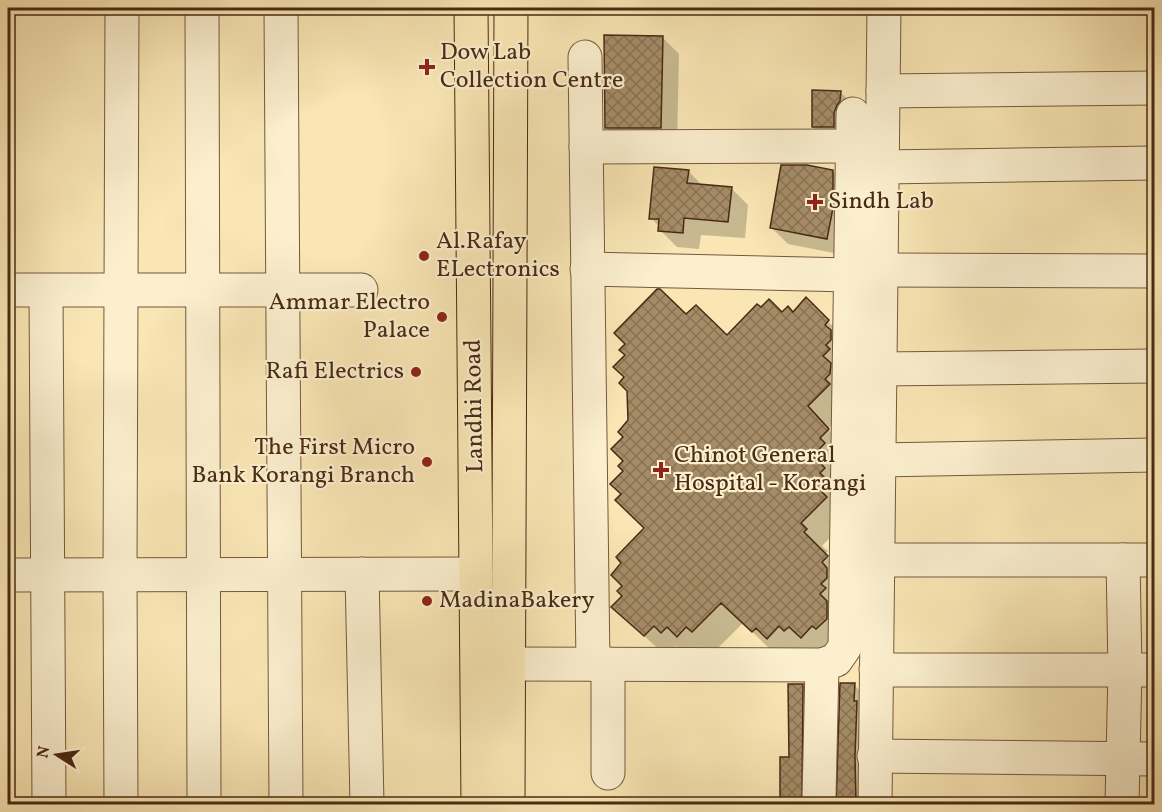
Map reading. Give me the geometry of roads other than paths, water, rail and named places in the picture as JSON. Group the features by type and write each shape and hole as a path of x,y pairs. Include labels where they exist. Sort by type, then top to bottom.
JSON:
{"main road":[{"name":"Landhi Road","path":"471,8 477,574 493,664 508,804"},
{"name":"Landhi Road","path":"478,804 493,664 511,8"}],"street":[{"path":"121,804 122,8"},
{"path":"202,8 204,804"},
{"path":"281,8 286,804"},
{"path":"493,664 822,665 836,660 845,647 866,272 882,166 884,8"},
{"path":"585,57 587,269 600,664 608,772"},
{"path":"883,91 1155,88"},
{"path":"853,114 853,146 866,272 880,369 875,804"},
{"path":"586,147 853,146"},
{"path":"882,166 1155,163"},
{"path":"587,269 866,272 1155,271"},
{"path":"8,290 361,290"},
{"path":"46,291 49,804"},
{"path":"880,369 1155,366"},
{"path":"878,460 1155,455"},
{"path":"877,560 1139,560 1140,670 1123,760 1122,804"},
{"path":"362,574 366,804"},
{"path":"8,575 477,574"},
{"path":"819,799 822,665"},
{"path":"876,670 1140,670"},
{"path":"874,756 1155,759"}],"place":[{"name":"Dow Lab Collection Centre","path":"427,67"},
{"name":"Sindh Lab","path":"815,202"},
{"name":"Al.Rafay ELectronics","path":"424,256"},
{"name":"Ammar Electro Palace","path":"442,317"},
{"name":"Rafi Electrics","path":"416,372"},
{"name":"The First Micro Bank Korangi Branch","path":"427,462"},
{"name":"Chinot General Hospital - Korangi","path":"661,470"},
{"name":"MadinaBakery","path":"427,601"}]}
